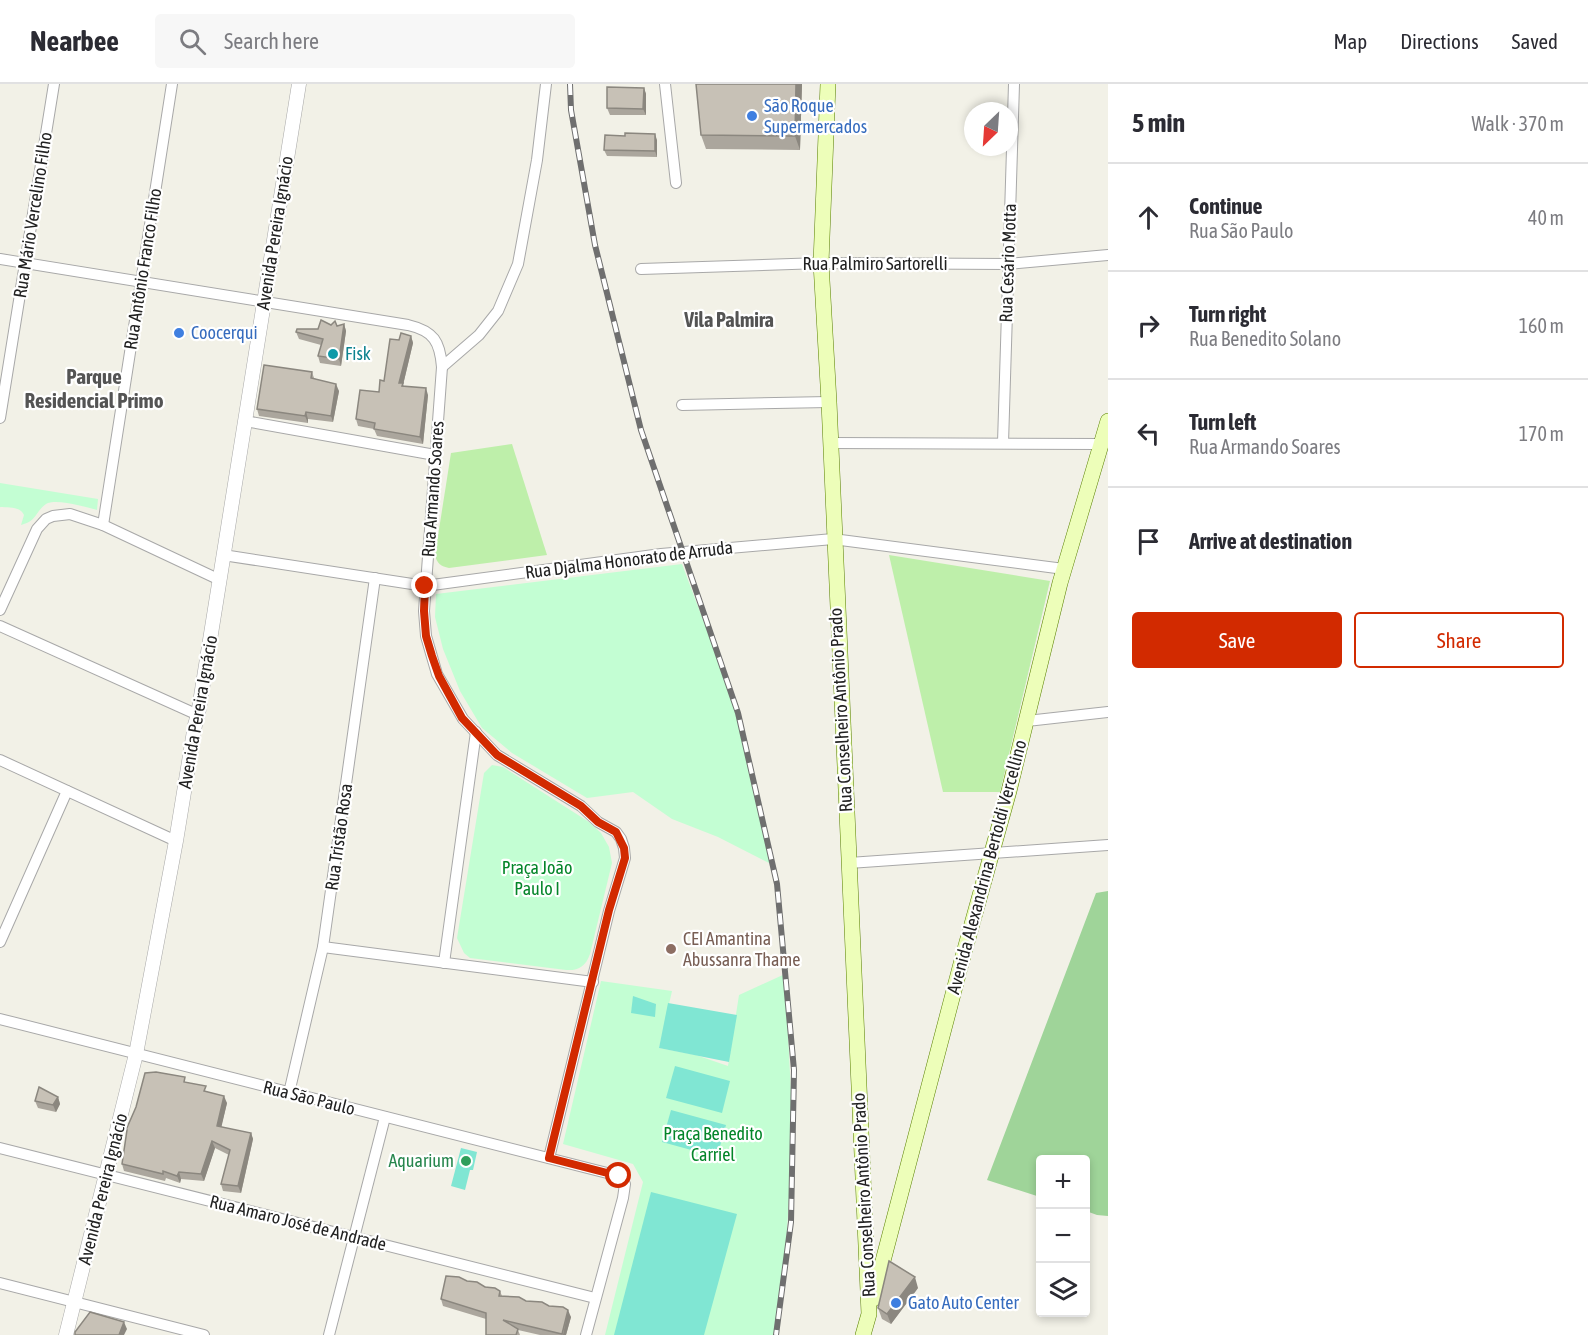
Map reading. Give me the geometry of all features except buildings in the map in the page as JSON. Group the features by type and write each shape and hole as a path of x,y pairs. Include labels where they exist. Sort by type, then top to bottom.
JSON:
{"main road":[{"name":"Rua Conselheiro Antônio Prado","path":"828,84 820,262 831,442 833,539 869,1314 864,1335"},
{"name":"Avenida Alexandrina Bertoldi Vercellino","path":"869,1314 1027,721 1064,569 1108,422"},
{"path":"865,1231 878,1234 892,1229"}],"street":[{"name":"Rua Mário Vercelino Filho","path":"0,418 54,84"},
{"name":"Rua Antônio Franco Filho","path":"103,525 172,84"},
{"name":"Avenida Pereira Ignácio","path":"66,1335 136,1053 176,841 299,84"},
{"path":"442,368 479,335 498,311 518,264 537,160 546,84"},
{"path":"665,84 676,183"},
{"name":"Rua Cesário Motta","path":"1004,443 1014,84"},
{"name":"Rua Palmiro Sartorelli","path":"641,269 820,262 1008,264 1108,255"},
{"path":"0,259 264,302"},
{"name":"Rua Armando Soares","path":"264,302 419,328 431,335 437,344 441,354 442,368 425,586 426,636 438,674 462,718 497,755 581,806 618,836 623,843 625,858 609,910 592,982"},
{"path":"682,405 829,402"},
{"path":"245,421 435,455"},
{"path":"831,442 1101,444"},
{"path":"0,610 36,532 46,519 53,516 70,514 103,525 220,580"},
{"name":"Rua Djalma Honorato de Arruda","path":"223,555 425,586 661,554 833,539 1064,569"},
{"name":"Rua Tristão Rosa","path":"290,1093 323,947 375,578"},
{"path":"0,626 198,715"},
{"path":"1027,721 1108,712"},
{"path":"444,963 476,732"},
{"path":"0,760 176,841"},
{"path":"0,942 67,791"},
{"path":"849,863 1108,845"},
{"path":"323,947 592,982 549,1158"},
{"name":"Rua São Paulo","path":"0,1019 619,1176 624,1184 624,1193 595,1298"},
{"path":"329,1335 385,1117"},
{"name":"Rua Amaro José de Andrade","path":"0,1148 595,1298"},
{"path":"0,1283 204,1335"},
{"path":"586,1335 595,1298"}],"green space":[{"path":"512,444 547,555 449,568 438,563 435,555 451,453"},
{"path":"0,483 98,499 97,510 51,502 42,507 33,519 21,525 24,515 20,510 0,507"},
{"path":"889,555 1050,581 1000,792 943,792"},
{"path":"682,564 737,710 773,865 718,837 672,819 633,792 587,798 512,753 482,728 460,691 443,649 435,617 436,594"},
{"name":"Praça João Paulo I","path":"492,765 503,767 589,822 601,833 609,847 612,863 590,954 584,965 578,969 566,970 470,958 464,953 457,938 484,773"},
{"path":"1108,891 1108,1216 1090,1212 1090,1155 1036,1155 1036,1196 987,1180 1096,893"},
{"name":"Praça Benedito Carriel","path":"785,974 793,1133 785,1262 775,1335 605,1335 643,1182 633,1164 563,1144 601,981 672,991 659,1048 696,1055 728,1066 739,995"},
{"path":"633,996 656,1004 655,1017 631,1013"},
{"path":"668,1003 737,1015 729,1062 659,1048"},
{"path":"675,1066 730,1081 722,1113 666,1098"},
{"path":"671,1110 726,1125 717,1157 662,1142"},
{"name":"Aquarium","path":"461,1148 477,1152 465,1190 451,1186"},
{"path":"651,1192 737,1214 704,1335 614,1335"}],"railway":[{"path":"570,84 571,110 595,245 641,430 738,713 777,884 794,1070 791,1222 776,1335"}],"place":[{"name":"São Roque Supermercados","path":"752,116"},
{"name":"Coocerqui","path":"179,333"},
{"name":"Fisk","path":"333,354"},
{"name":"CEI Amantina Abussanra Thame","path":"671,949"},
{"name":"Aquarium","path":"466,1161"},
{"name":"Gato Auto Center","path":"896,1303"}],"district":[{"name":"Vila Palmira","path":"729,320"},
{"name":"Parque Residencial Primo","path":"94,389"}],"route":[{"path":"425,586 426,636 439,676 462,718 497,755 581,806 598,822 616,832 623,843 625,858 609,910 549,1158 619,1176"}]}
